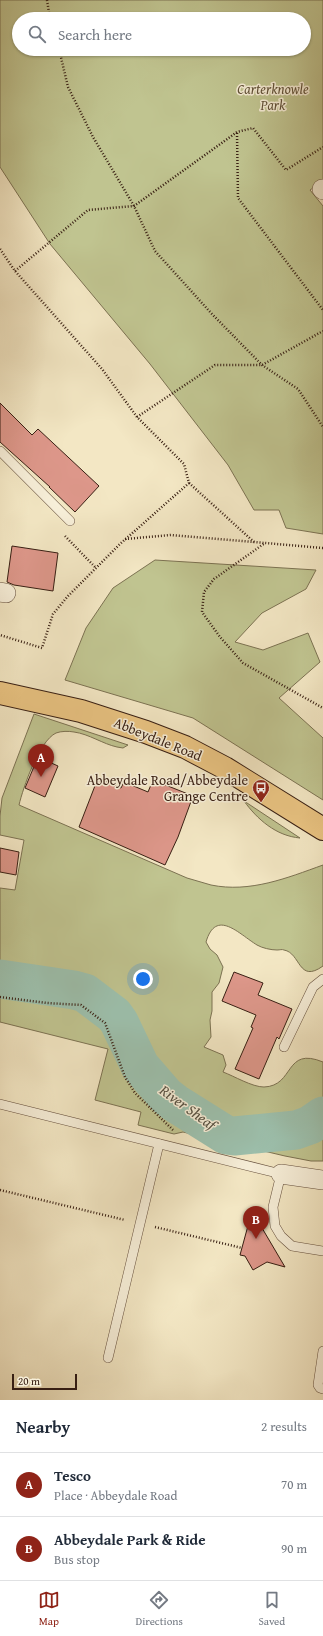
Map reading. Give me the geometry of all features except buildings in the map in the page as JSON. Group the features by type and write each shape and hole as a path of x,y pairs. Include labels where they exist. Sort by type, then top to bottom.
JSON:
{"main road":[{"name":"Abbeydale Road","path":"0,694 81,711 146,732 185,747 225,768 323,829"}],"street":[{"path":"281,1174 323,1180"}],"lane":[{"path":"0,451 70,521"},
{"path":"284,1047 313,987 323,979"},
{"path":"0,1104 281,1174 273,1207 275,1226 280,1236 292,1246 323,1251"},
{"path":"108,1358 159,1144"},
{"path":"323,1351 318,1385 323,1389"}],"path":[{"path":"47,0 49,12"},
{"path":"61,56 68,87 93,137 134,206 155,251 211,313 262,365 298,389 323,426"},
{"path":"15,271 88,210 134,206 237,132 253,128 286,170 323,147"},
{"path":"237,132 238,198 323,310"},
{"path":"0,249 15,271 102,369 137,417 184,464 189,483 254,542"},
{"path":"137,417 216,365 262,365 323,331"},
{"path":"0,635 42,648 53,614 90,573 125,539 189,483"},
{"path":"125,539 171,535 323,548"},
{"path":"265,543 214,579 204,592 202,612 220,637 243,663 323,708"},
{"path":"0,997 47,1003 81,1005 105,1023 124,1077 136,1093 177,1134"},
{"path":"0,1190 242,1248"}],"green space":[{"name":"Carterknowle Park","path":"0,0 323,0 323,181 310,190 323,206 323,534 286,528 279,510 254,510 228,465 150,364 50,244 0,167"},
{"path":"155,560 316,570 306,589 262,613 235,642 263,650 308,633 320,662 279,698 323,738 323,800 193,718 65,680 86,628 113,588"},
{"path":"34,714 128,745 123,748 117,747 74,732 65,731 56,733 44,745 38,755 28,777 19,805 187,878 211,885 226,887 254,886 296,875 323,865 323,966 315,971 309,972 304,970 290,952 283,950 272,950 259,946 236,930 228,927 222,925 216,927 210,932 206,942 210,949 217,955 223,967 219,983 212,992 212,1011 210,1020 211,1037 204,1047 223,1055 226,1065 223,1072 259,1087 274,1085 281,1080 295,1063 302,1059 311,1058 323,1062 323,1161 311,1161 285,1156 183,1132 174,1134 138,1125 141,1112 95,1100 108,1049 0,1022 0,888 15,890 24,840 0,835 0,816 2,798"},
{"path":"244,801 300,838 283,834 268,826"}],"waterway":[{"name":"River Sheaf","path":"0,979 85,993 114,1015 119,1022 140,1066 166,1096 226,1135 234,1136 296,1130 310,1125 323,1116"}],"place":[{"name":"Tesco","path":"41,777"},
{"name":"Abbeydale Road/Abbeydale Grange Centre","path":"261,803"},
{"name":"Abbeydale Park & Ride","path":"256,1239"}]}
